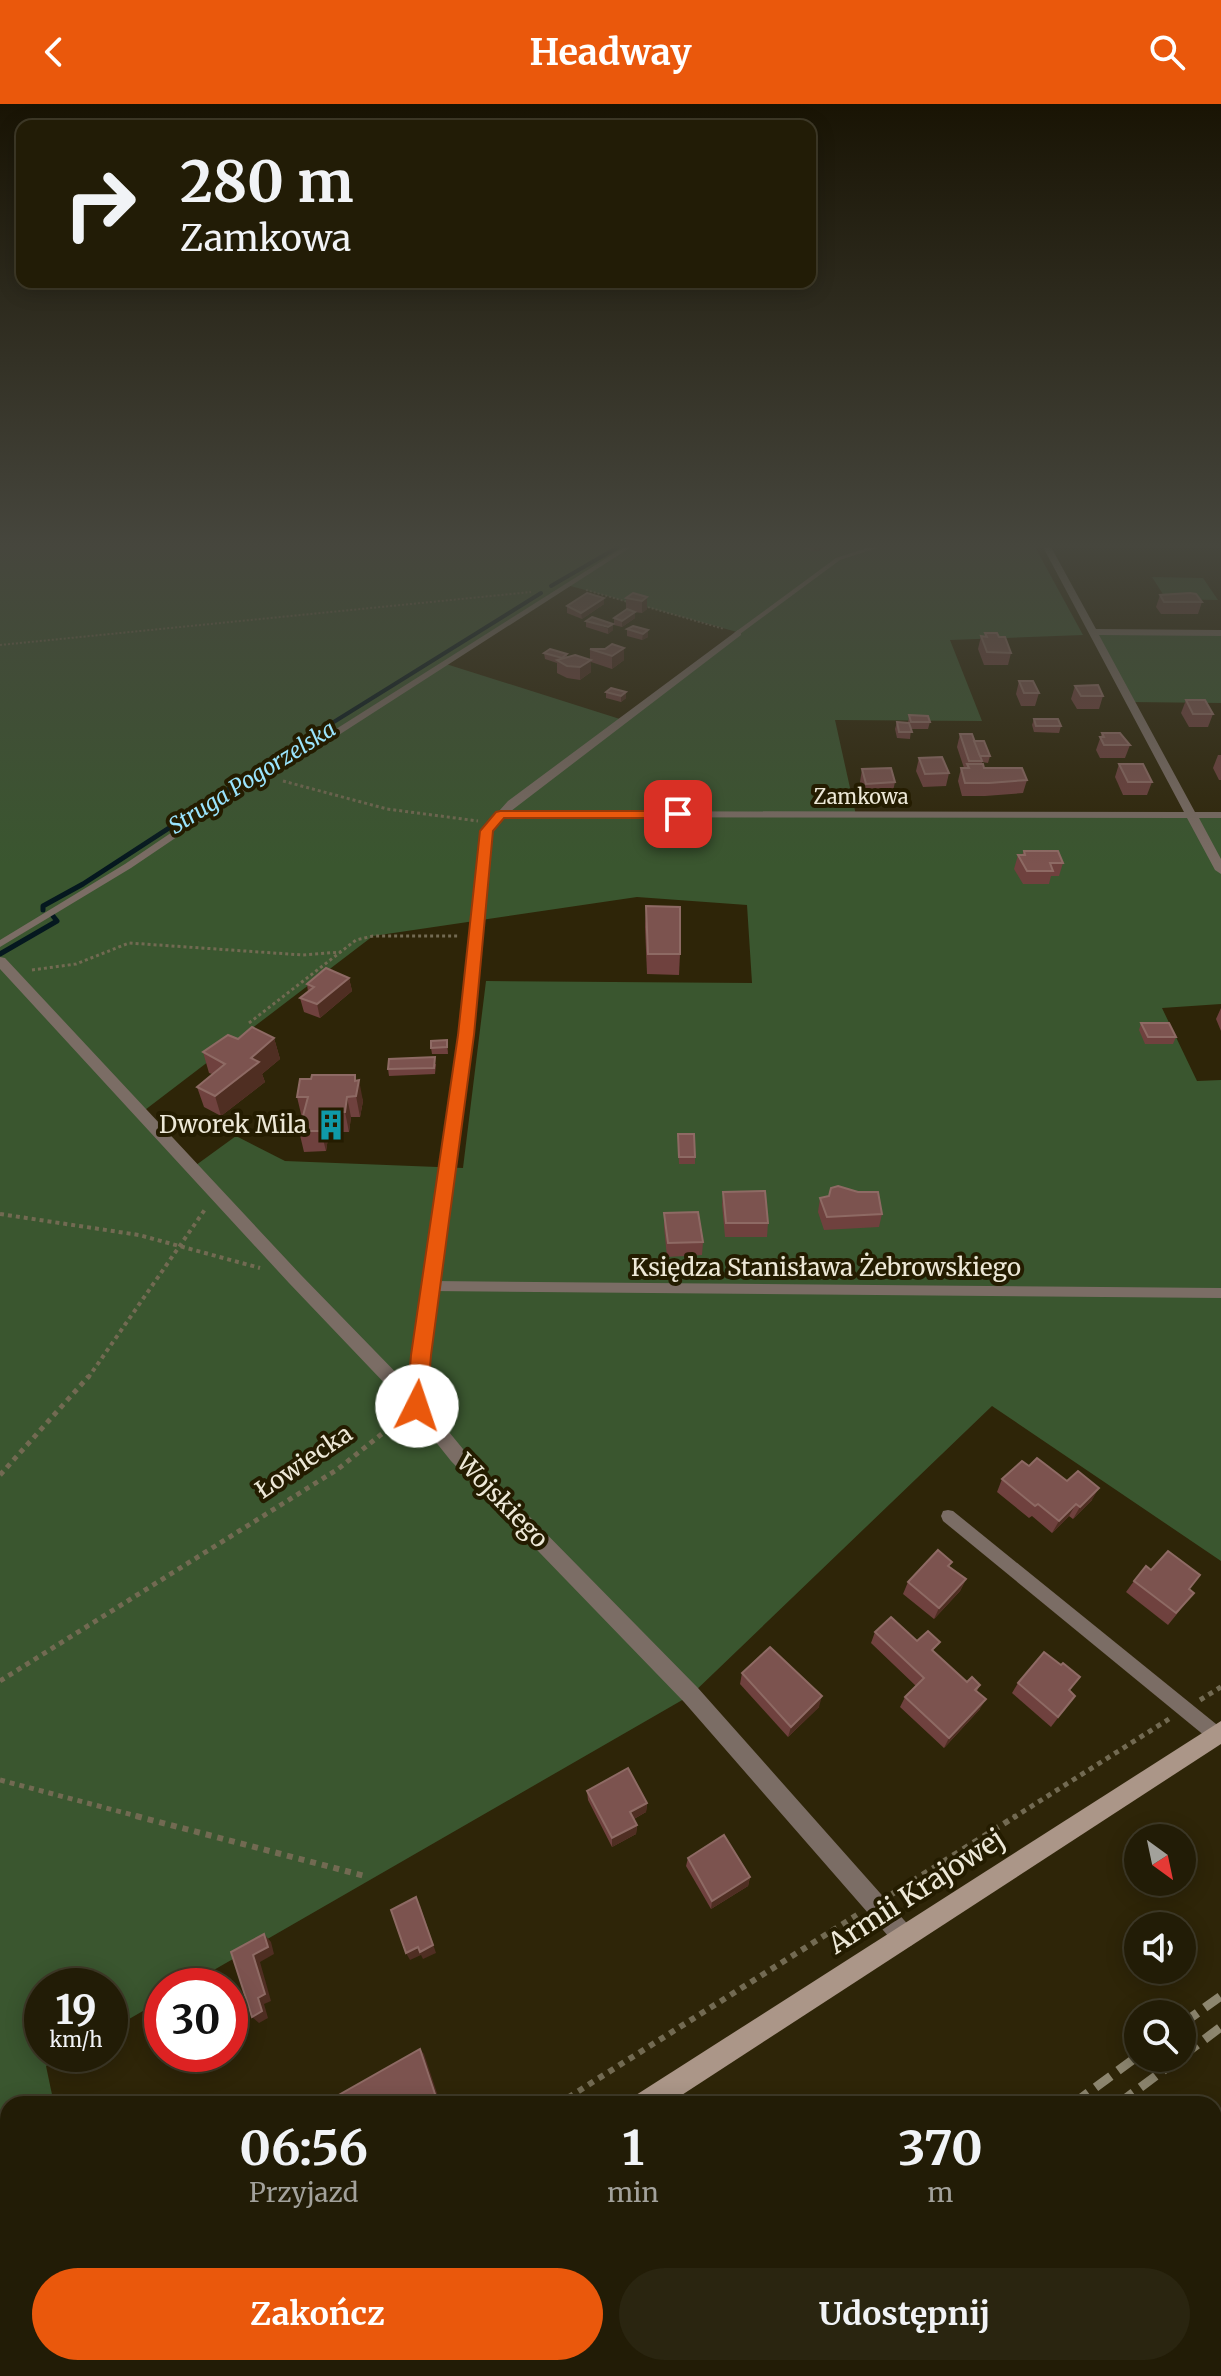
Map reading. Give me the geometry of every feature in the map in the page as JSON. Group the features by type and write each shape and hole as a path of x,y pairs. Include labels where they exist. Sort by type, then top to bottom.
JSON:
{"main road":[{"name":"Armii Krajowej","path":"657,2096 1219,1733"}],"street":[{"path":"417,1406 487,831 496,818 712,653"},
{"path":"1104,653 1221,870"},
{"name":"Zamkowa","path":"496,818 1221,815"},
{"name":"Wojskiego","path":"5,965 295,1279 417,1406 457,1455 691,1695 904,1937"}],"lane":[{"path":"0,944 128,866 261,776 341,730 461,653"},
{"name":"Księdza Stanisława Żebrowskiego","path":"431,1286 1221,1293"},
{"path":"948,1516 1219,1733"}],"path":[{"path":"261,776 387,809 496,818"},
{"path":"249,1023 356,940 373,936 476,936"},
{"path":"5,965 76,964 129,943 303,955 341,952"},
{"path":"0,1475 79,1391 207,1207"},
{"path":"0,1214 125,1233 180,1245 295,1279"},
{"name":"Łowiecka","path":"0,1681 338,1469 417,1406"},
{"path":"571,2096 1221,1687"},
{"path":"0,1780 365,1876"}],"green space":[{"path":"0,653 463,653 446,664 623,720 710,653 955,653 982,721 835,720 856,815 1221,815 1221,1004 1162,1008 1197,1081 1221,1080 1221,1561 992,1406 691,1695 217,1968 144,1968 144,2010 128,2020 128,1968 24,1968 24,2072 47,2072 52,2096 0,2096","holes":["637,897 747,905 752,983 486,981 463,1168 285,1161 236,1136 192,1168 141,1113 373,936"]},
{"path":"1104,653 1221,653 1221,703 1130,702"}],"building":[{"path":"544,653 567,654 562,658"},
{"path":"575,655 591,660 580,667 567,666 557,660"},
{"path":"1019,681 1033,681 1039,693 1024,693"},
{"path":"1098,685 1103,696 1081,696 1075,686"},
{"path":"611,688 626,692 621,696 606,692"},
{"path":"1186,700 1205,700 1213,714 1193,714"},
{"path":"909,715 928,716 930,722 911,722"},
{"path":"1034,719 1058,719 1061,726 1036,726"},
{"path":"897,722 909,723 912,732 899,732"},
{"path":"1102,733 1120,733 1130,745 1104,745 1100,737 1104,737"},
{"path":"960,734 972,734 982,761 969,761"},
{"path":"974,741 984,741 990,756 980,756"},
{"path":"942,757 949,773 925,774 919,758"},
{"path":"967,764 983,764 984,768 1022,768 1027,780 965,783 961,768 969,768"},
{"path":"1119,764 1143,764 1152,782 1128,782"},
{"path":"891,768 895,782 866,784 862,769"},
{"path":"1024,851 1058,851 1063,863 1050,863 1053,871 1027,871 1018,855 1025,855"},
{"path":"646,906 680,907 680,954 648,954"},
{"path":"326,968 349,978 317,1004 300,998 314,987 307,984"},
{"path":"1141,1023 1169,1023 1176,1037 1148,1037"},
{"path":"252,1027 274,1038 251,1058 259,1062 215,1096 197,1087 225,1064 203,1052 228,1035 238,1039"},
{"path":"447,1040 447,1047 431,1048 431,1041"},
{"path":"435,1057 434,1068 388,1069 389,1059"},
{"path":"312,1075 355,1075 355,1081 359,1080 356,1096 347,1097 345,1112 325,1112 321,1131 299,1131 308,1097 297,1097 300,1079 311,1079"},
{"path":"678,1134 694,1134 695,1157 679,1157"},
{"path":"838,1186 858,1192 878,1192 882,1214 827,1217 820,1198 829,1196 831,1188"},
{"path":"765,1191 768,1223 726,1223 723,1192"},
{"path":"698,1212 703,1242 668,1243 664,1213"},
{"path":"1037,1458 1067,1481 1078,1471 1099,1488 1080,1507 1076,1504 1059,1521 1002,1479 1022,1461 1029,1466"},
{"path":"938,1550 952,1562 948,1566 966,1579 939,1608 908,1582"},
{"path":"1168,1551 1200,1575 1189,1589 1194,1593 1176,1613 1134,1581 1146,1566 1151,1570"},
{"path":"891,1617 917,1641 928,1631 940,1642 932,1650 967,1682 972,1677 980,1685 975,1690 986,1699 949,1738 905,1697 924,1678 875,1632"},
{"path":"770,1647 822,1696 791,1727 742,1673"},
{"path":"1044,1652 1080,1677 1069,1690 1075,1696 1058,1717 1018,1683"},
{"path":"628,1768 647,1803 630,1812 637,1825 612,1838 587,1791"},
{"path":"724,1835 750,1877 712,1901 688,1858"},
{"path":"416,1897 433,1945 420,1952 418,1947 406,1953 391,1910"},
{"path":"264,1934 268,1947 253,1955 265,1994 258,1998 262,2011 252,2017 248,2005 248,1968 236,1968 231,1952"},
{"path":"420,2049 436,2096 337,2096"}],"waterway":[{"name":"Struga Pogorzelska","path":"271,761 445,653"},
{"name":"Struga Pogorzelska","path":"43,910 43,906 83,884 275,759"},
{"name":"Struga Pogorzelska","path":"0,954 57,921 53,916"}],"railway":[{"path":"1196,2014 1221,1996"},
{"path":"1196,2046 1221,2027"},
{"path":"1084,2096 1124,2066"},
{"path":"1129,2096 1161,2072"}],"place":[{"name":"Dworek Mila","path":"331,1125"}],"route":[{"path":"417,1406 421,1355 466,1035 487,831 500,814 678,814"}]}
